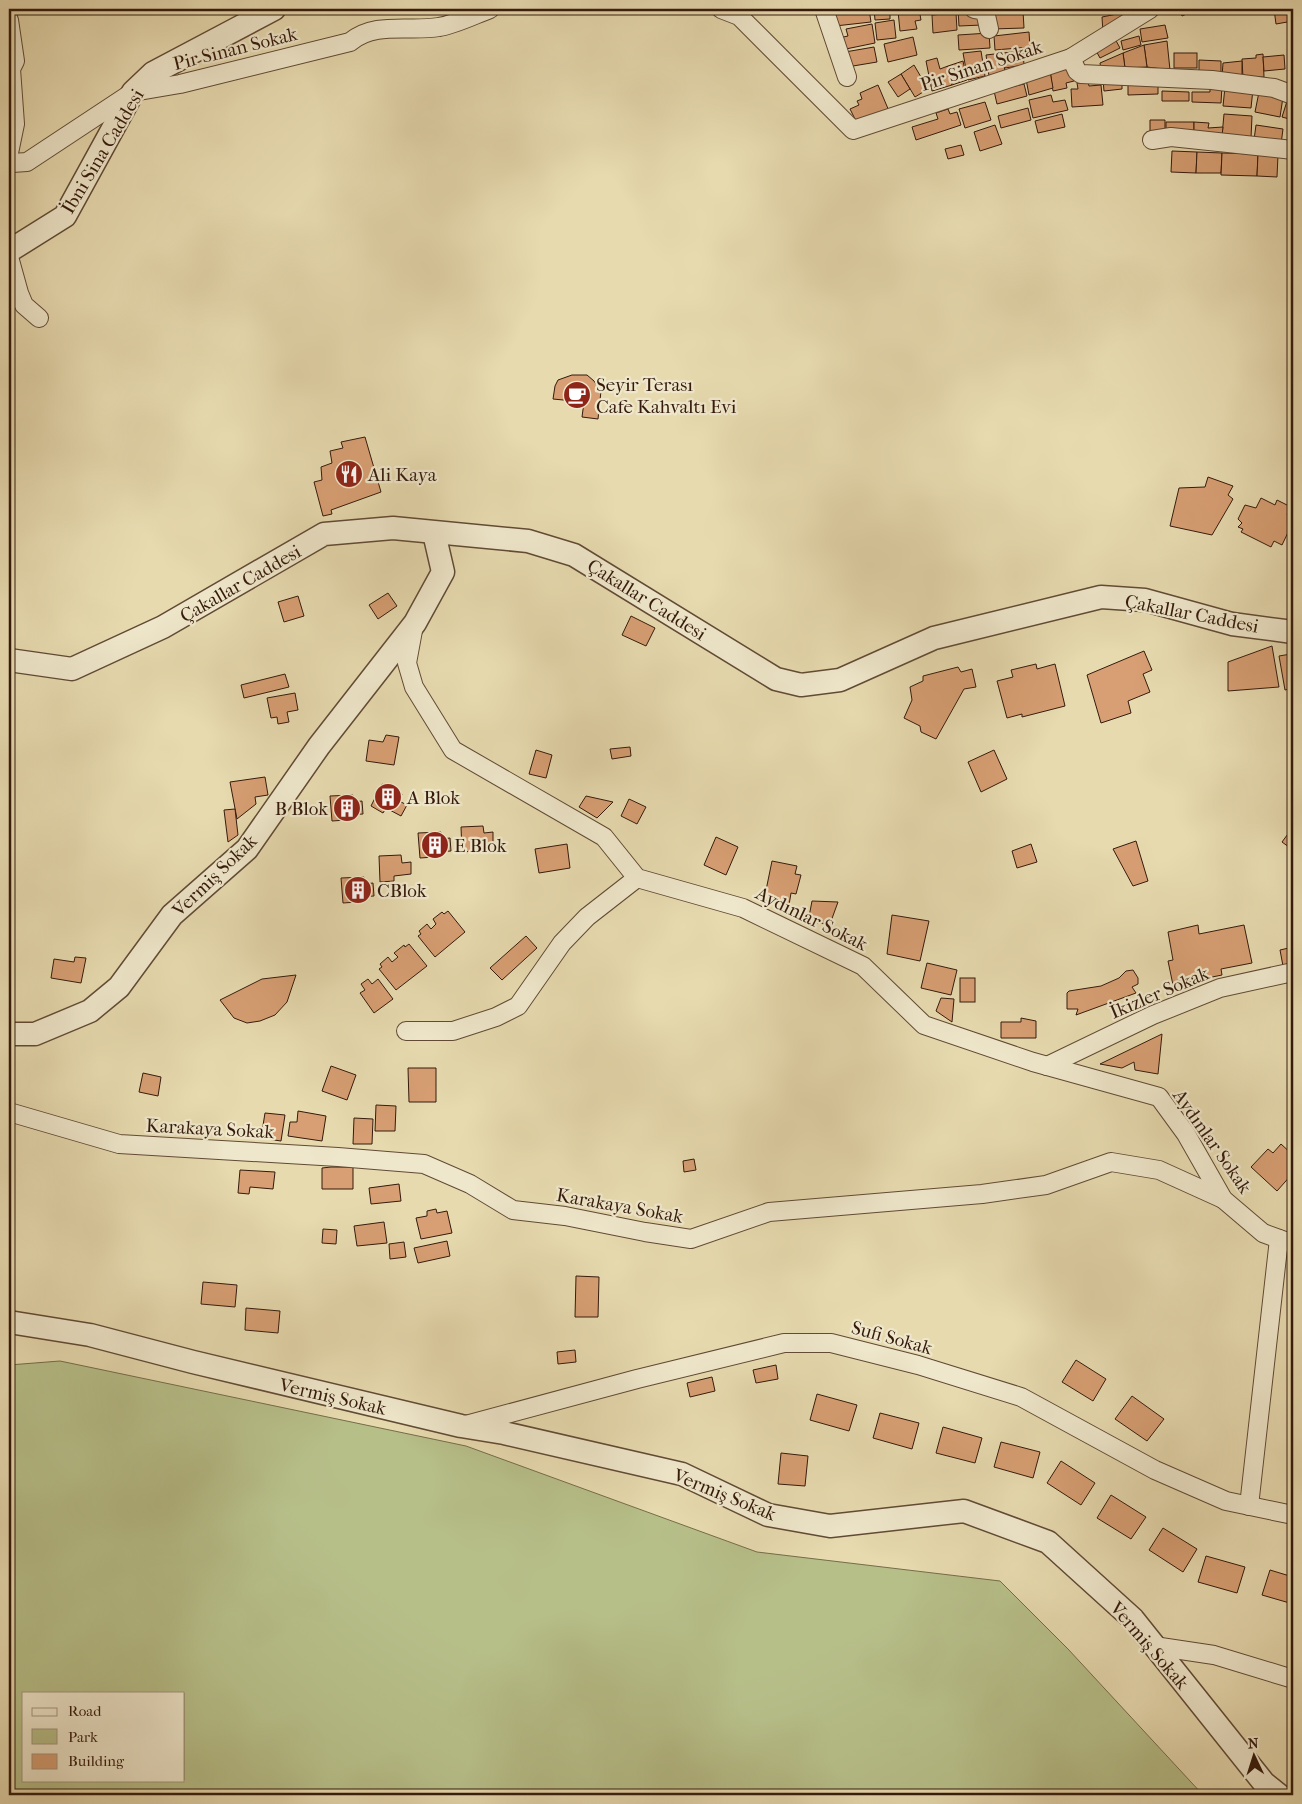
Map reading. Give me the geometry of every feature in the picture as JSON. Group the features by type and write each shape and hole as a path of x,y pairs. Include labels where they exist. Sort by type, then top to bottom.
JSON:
{"street":[{"name":"İbni Sina Caddesi","path":"9,251 65,216 133,92 153,73 250,15 274,9"},
{"name":"Pir Sinan Sokak","path":"133,92 180,84 350,42 358,35 378,29 440,27 490,9"},
{"name":"Pir Sinan Sokak","path":"721,9 739,16 853,130 1071,58 1077,71 1081,74 1212,80 1274,88 1293,95"},
{"path":"824,9 847,77"},
{"path":"974,9 985,11 989,29"},
{"path":"1071,58 1150,9"},
{"path":"9,20 15,61 11,69 15,124 9,153"},
{"path":"9,158 12,163 26,162 133,92"},
{"path":"1152,140 1171,137 1293,150"},
{"path":"9,256 24,305 39,318"},
{"name":"Çakallar Caddesi","path":"9,660 72,669 163,627 324,534 393,528 434,533 488,536 528,542 574,555 776,678 800,685 840,680 934,638 1101,597 1144,600 1232,624 1293,632"},
{"name":"Vermiş Sokak","path":"9,1034 35,1034 90,1011 119,986 172,915 247,849 319,746 415,623 443,572 434,533"},
{"path":"406,1031 453,1030 496,1018 518,1006 562,943 587,917 637,878 604,837 453,750 414,687 407,664 415,623"},
{"name":"Aydınlar Sokak","path":"637,878 743,908 863,966 924,1025 1047,1066 1159,1097 1186,1134 1223,1199 1263,1233 1286,1242"},
{"name":"İkizler Sokak","path":"1047,1066 1152,1015 1220,988 1293,972"},
{"name":"Karakaya Sokak","path":"9,1112 119,1144 424,1164 470,1184 513,1210 565,1216 691,1239 769,1212 982,1194 1046,1184 1111,1162 1159,1170 1223,1199"},
{"path":"1249,1506 1286,1242"},
{"name":"Vermiş Sokak","path":"9,1322 90,1335 193,1362 461,1426 504,1433 682,1474 768,1515 830,1526 964,1511 1048,1542 1132,1619 1264,1783 1278,1795"},
{"name":"Sufi Sokak","path":"461,1426 637,1379 784,1343 831,1343 918,1365 1021,1397 1156,1470 1226,1501 1293,1515"},
{"path":"1154,1646 1214,1655 1293,1679"}],"green space":[{"path":"60,1361 466,1446 757,1552 1000,1581 1068,1649 1203,1795 9,1795 9,1365"}],"building":[{"path":"869,9 871,22 835,26 833,10"},
{"path":"874,9 890,9 890,19 875,20"},
{"path":"919,9 921,20 915,21 917,29 900,31 898,11"},
{"path":"1179,9 1198,9 1182,16"},
{"path":"1217,9 1229,9 1219,13"},
{"path":"1274,9 1293,9 1293,21 1276,24"},
{"path":"958,10 981,13 982,25 959,26"},
{"path":"1023,11 1024,28 992,29 991,13"},
{"path":"956,13 957,30 933,33 932,15"},
{"path":"1122,13 1124,22 1103,33 1102,17"},
{"path":"894,20 896,38 877,40 875,23"},
{"path":"872,24 875,43 841,50 839,38 848,36 846,29"},
{"path":"1165,25 1168,38 1142,42 1140,29"},
{"path":"1029,32 1030,47 995,50 994,36"},
{"path":"989,33 990,48 959,50 958,35"},
{"path":"1139,36 1141,45 1123,50 1121,41"},
{"path":"913,37 917,55 888,62 884,44"},
{"path":"1114,37 1120,48 1100,58 1094,47"},
{"path":"1293,39 1293,55 1289,55 1288,40"},
{"path":"1167,41 1170,70 1147,67 1144,45"},
{"path":"1144,45 1147,67 1125,68 1123,53"},
{"path":"874,47 877,62 847,67 845,52"},
{"path":"981,51 985,76 968,80 963,53"},
{"path":"1023,51 1024,65 1005,68 1003,53"},
{"path":"1003,53 1005,74 989,76 986,55"},
{"path":"1123,53 1125,68 1101,70 1100,63"},
{"path":"1174,53 1197,53 1197,68 1174,68"},
{"path":"1263,54 1264,77 1243,78 1242,59 1256,58 1256,55"},
{"path":"1284,55 1285,69 1264,71 1263,57"},
{"path":"937,58 940,69 948,66 952,85 932,91 926,61"},
{"path":"1199,60 1221,61 1221,76 1199,76"},
{"path":"963,61 967,80 952,85 948,66"},
{"path":"1242,61 1242,77 1222,77 1223,63"},
{"path":"914,65 928,89 915,97 901,74"},
{"path":"1070,65 1074,81 1066,83 1067,88 1053,91 1050,71"},
{"path":"1050,71 1053,88 1029,95 1026,79"},
{"path":"901,74 910,89 898,97 888,82"},
{"path":"1122,79 1122,89 1104,91 1103,80"},
{"path":"1158,81 1158,94 1128,95 1128,82"},
{"path":"1088,82 1089,86 1101,85 1103,105 1072,107 1071,89 1078,89 1077,83"},
{"path":"1024,84 1027,96 997,104 994,91"},
{"path":"878,85 889,111 856,121 850,109 859,105 857,101 862,99 860,93"},
{"path":"1210,86 1222,86 1221,103 1192,102 1192,92 1210,92"},
{"path":"1225,87 1253,89 1251,108 1223,106"},
{"path":"1162,91 1189,92 1189,101 1162,101"},
{"path":"1259,92 1283,97 1280,117 1255,112"},
{"path":"1051,95 1053,102 1065,100 1068,110 1033,118 1029,100"},
{"path":"1288,98 1293,100 1293,120 1282,117"},
{"path":"985,102 991,120 965,128 959,109"},
{"path":"1028,108 1031,120 1001,128 998,116"},
{"path":"948,109 950,114 957,112 961,125 916,140 912,127 938,119 936,113"},
{"path":"1062,114 1065,127 1038,133 1035,121"},
{"path":"1224,114 1252,116 1251,138 1222,136"},
{"path":"1150,120 1165,120 1165,133 1150,134"},
{"path":"1166,122 1194,122 1194,134 1166,133"},
{"path":"1194,122 1209,123 1208,128 1223,127 1222,136 1194,136"},
{"path":"995,125 1002,144 980,151 974,132"},
{"path":"1256,125 1283,129 1281,144 1254,140"},
{"path":"961,145 964,155 948,159 945,149"},
{"path":"1172,151 1197,152 1196,173 1171,172"},
{"path":"1197,152 1222,153 1221,173 1196,173"},
{"path":"1222,153 1258,154 1257,176 1221,175"},
{"path":"1258,154 1278,155 1277,177 1257,176"},
{"name":"Seyir Terası Cafe Kahvaltı Evi","path":"572,375 587,375 601,391 598,419 582,417 584,402 553,399 558,380"},
{"name":"Ali Kaya","path":"365,437 381,492 331,510 332,514 323,516 314,482 322,480 321,467 332,463 330,451 343,448 341,442"},
{"path":"1208,477 1233,486 1228,495 1233,499 1212,535 1170,526 1179,488 1205,487"},
{"path":"1261,498 1275,505 1277,500 1291,507 1287,515 1293,518 1293,522 1282,545 1274,541 1271,547 1241,532 1243,529 1238,527 1242,523 1238,519 1245,505 1256,508"},
{"path":"388,593 397,606 378,619 369,605"},
{"path":"298,596 304,616 284,622 278,602"},
{"path":"631,616 655,628 646,646 622,635"},
{"path":"1272,646 1279,687 1228,691 1228,662"},
{"path":"1144,651 1152,670 1143,674 1150,692 1128,701 1131,713 1101,723 1087,675"},
{"path":"1293,654 1293,688 1285,690 1279,656"},
{"path":"1036,664 1037,669 1055,664 1065,706 1022,717 1022,714 1007,718 997,681 1013,677 1011,670"},
{"path":"958,667 961,672 972,669 976,687 964,689 936,739 921,732 920,726 904,718 912,700 910,687 923,681 923,676"},
{"path":"285,674 289,687 244,698 241,685"},
{"path":"295,693 298,710 287,712 289,722 278,724 277,717 271,718 267,698"},
{"path":"386,735 399,737 394,765 366,761 369,740 383,742"},
{"path":"630,747 631,756 612,759 610,749"},
{"path":"536,750 552,755 546,778 529,774"},
{"path":"994,750 1007,779 981,792 968,762"},
{"path":"265,777 268,795 255,797 256,804 237,819 230,782"},
{"name":"A Blok","path":"382,784 402,794 399,801 407,805 401,816 386,808 383,813 371,806"},
{"name":"B Blok","path":"353,795 353,802 362,801 363,814 346,815 346,820 332,821 330,796"},
{"path":"586,796 613,802 597,818 579,807"},
{"path":"629,799 646,807 637,824 621,816"},
{"path":"235,809 238,835 228,842 224,810"},
{"path":"483,826 484,833 493,832 493,845 476,846 476,851 462,852 461,827"},
{"path":"1293,827 1293,850 1282,842"},
{"name":"E Blok","path":"441,832 442,839 450,838 451,851 434,852 434,857 420,858 418,833"},
{"path":"716,837 738,847 726,875 704,865"},
{"path":"1136,841 1148,881 1133,886 1113,849"},
{"path":"567,844 570,868 539,873 535,849"},
{"path":"1031,844 1037,862 1017,868 1012,851"},
{"path":"401,855 402,863 411,862 411,874 394,876 394,881 380,882 379,856"},
{"path":"772,861 797,866 795,874 801,875 796,894 791,893 789,905 764,900"},
{"name":"CBlok","path":"364,877 364,884 373,883 374,896 356,897 357,902 343,903 341,878"},
{"path":"812,901 838,902 830,924 808,922"},
{"path":"448,911 465,932 435,957 418,936 421,934 419,931 427,924 431,929 436,924 433,919 442,912 444,914"},
{"path":"892,915 929,921 920,961 887,954"},
{"path":"1198,925 1199,934 1244,925 1252,963 1221,969 1222,975 1173,985 1168,961 1173,960 1168,932"},
{"path":"526,936 537,948 502,980 490,968"},
{"path":"409,944 427,966 396,990 379,969 382,967 380,964 388,957 392,962 398,957 394,953 404,945 405,947"},
{"path":"1293,947 1293,964 1283,966 1280,950"},
{"path":"75,957 86,958 81,983 51,978 54,959 74,962"},
{"path":"927,963 957,970 951,995 921,988"},
{"path":"1133,970 1138,978 1138,984 1132,987 1136,993 1076,1015 1078,1009 1067,1009 1067,993 1069,991 1101,986 1119,978 1126,971"},
{"path":"296,975 287,1002 275,1015 260,1021 247,1023 234,1018 220,1000 262,979"},
{"path":"960,978 975,978 975,1002 960,1002"},
{"path":"368,979 372,984 378,979 393,999 374,1013 360,993 365,990 361,984"},
{"path":"941,998 954,999 952,1022 936,1011"},
{"path":"1021,1018 1036,1021 1036,1038 1001,1038 1001,1022 1021,1022"},
{"path":"1162,1034 1158,1074 1135,1070 1134,1062 1122,1068 1100,1064"},
{"path":"331,1066 356,1075 347,1100 322,1091"},
{"path":"408,1068 436,1068 436,1102 409,1102"},
{"path":"143,1073 161,1077 158,1096 139,1092"},
{"path":"376,1105 396,1106 395,1131 375,1131"},
{"path":"298,1111 326,1116 322,1141 288,1136 290,1122 297,1122"},
{"path":"265,1113 285,1115 281,1141 261,1138"},
{"path":"354,1118 373,1119 372,1144 353,1144"},
{"path":"1281,1144 1293,1155 1293,1173 1277,1191 1251,1167 1268,1149 1273,1153"},
{"path":"694,1159 696,1170 684,1172 683,1161"},
{"path":"353,1167 353,1189 322,1189 322,1168"},
{"path":"240,1170 275,1172 273,1189 250,1187 249,1194 238,1193"},
{"path":"399,1184 401,1201 371,1204 369,1188"},
{"path":"436,1209 437,1213 447,1211 452,1233 421,1239 416,1218 427,1216 427,1211"},
{"path":"384,1222 387,1243 357,1246 354,1226"},
{"path":"323,1229 337,1230 336,1244 322,1243"},
{"path":"447,1241 450,1256 418,1263 414,1248"},
{"path":"404,1242 406,1257 390,1259 389,1244"},
{"path":"9,1267 11,1267 10,1288 9,1288"},
{"path":"576,1276 599,1277 598,1317 575,1317"},
{"path":"203,1282 237,1285 235,1307 201,1304"},
{"path":"246,1308 280,1311 278,1333 245,1330"},
{"path":"575,1350 576,1362 558,1364 557,1352"},
{"path":"1076,1360 1106,1379 1093,1401 1062,1382"},
{"path":"776,1365 778,1379 756,1383 753,1370"},
{"path":"712,1377 715,1391 690,1397 687,1383"},
{"path":"817,1394 857,1405 849,1431 810,1420"},
{"path":"1132,1396 1164,1419 1147,1441 1115,1419"},
{"path":"880,1413 919,1423 912,1449 873,1438"},
{"path":"943,1427 982,1438 975,1463 936,1453"},
{"path":"1293,1429 1293,1446 1289,1445"},
{"path":"1001,1442 1040,1452 1033,1478 994,1467"},
{"path":"1293,1446 1293,1461 1290,1460"},
{"path":"781,1453 808,1456 805,1486 778,1484"},
{"path":"1061,1461 1095,1483 1081,1505 1047,1483"},
{"path":"1111,1495 1146,1517 1131,1539 1097,1518"},
{"path":"1163,1528 1197,1549 1183,1572 1149,1550"},
{"path":"1206,1556 1245,1567 1237,1593 1198,1582"},
{"path":"1270,1570 1293,1577 1293,1604 1262,1595"}],"place":[{"name":"Seyir Terası Cafe Kahvaltı Evi","path":"577,395"},
{"name":"Ali Kaya","path":"349,474"},
{"name":"A Blok","path":"388,797"},
{"name":"B Blok","path":"347,808"},
{"name":"E Blok","path":"435,845"},
{"name":"CBlok","path":"358,890"}]}
